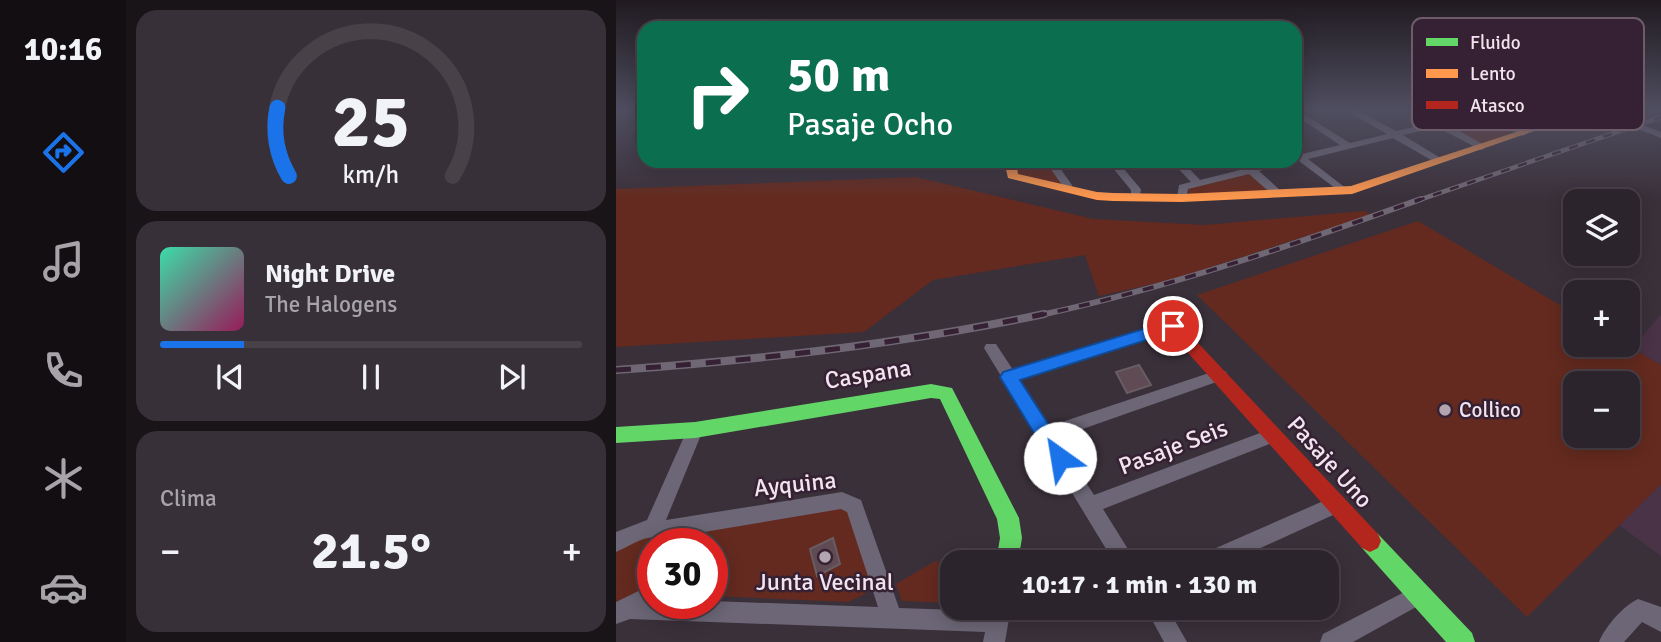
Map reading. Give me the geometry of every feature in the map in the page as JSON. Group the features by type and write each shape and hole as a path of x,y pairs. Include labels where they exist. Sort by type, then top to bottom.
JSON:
{"street":[{"path":"1337,139 1348,146"},
{"path":"1302,156 1375,139"},
{"path":"1402,139 1438,161"},
{"path":"1466,139 1481,147"},
{"path":"1011,169 1066,189 1097,196 1182,198 1343,191 1481,147 1494,139"},
{"path":"1302,161 1343,191"},
{"path":"1055,168 1067,185 1066,189"},
{"path":"1118,168 1136,190 1135,197"},
{"path":"1183,168 1197,182"},
{"path":"1182,198 1183,187 1259,168"},
{"path":"1251,170 1278,194"},
{"name":"Pasaje Uno","path":"1161,313 1463,642"},
{"path":"1009,377 1173,326"},
{"path":"991,348 1118,550"},
{"path":"1045,435 1220,375"},
{"name":"Caspana","path":"616,435 695,430 868,400 931,391 946,393 1008,518 1011,538 1009,550"},
{"path":"660,528 695,430"},
{"name":"Pasaje Seis","path":"1090,505 1274,435"},
{"name":"Ayquina","path":"666,528 842,500 854,506 892,618"},
{"path":"1234,550 1337,504"},
{"name":"Ayquina","path":"620,539 637,535"},
{"path":"1331,642 1420,594"},
{"path":"1610,642 1638,610 1651,613 1661,621"},
{"path":"623,611 892,618 997,624"},
{"path":"1163,620 1177,642"}],"shaded area":[{"path":"1469,139 1495,139 1479,144"},
{"path":"1016,168 1051,168 1063,186 1018,176"},
{"path":"1249,172 1272,191 1192,196 1188,192 1189,188"},
{"path":"916,177 1093,219 1205,225 1364,211 1371,215 1171,280 1099,296 1085,255 933,280 864,332 616,347 616,189"},
{"name":"Collico","path":"1418,221 1563,307 1563,357 1640,357 1640,353 1661,365 1661,484 1527,617 1197,295"},
{"path":"1660,315 1661,365 1640,352 1640,339"},
{"path":"1661,484 1661,556 1619,525"},
{"path":"843,500 872,581 865,594 848,602 728,597 728,528 697,528"},
{"path":"637,540 637,593 616,602 616,549"},
{"path":"937,560 940,566 940,603 902,601 896,584"}],"building":[{"path":"1139,365 1151,385 1127,393 1116,372"},
{"name":"Junta Vecinal","path":"833,538 840,564 817,576 810,549"}],"railway":[{"path":"1416,201 1597,139"},
{"path":"1036,316 1134,292 1230,264 1421,199"},
{"path":"616,370 831,349 938,334 1044,314"}],"traffic: fast":[{"path":"616,435 695,430 931,391 946,393 1008,518 1011,538 1009,550"},
{"path":"1370,541 1463,642"}],"traffic: slow":[{"path":"1011,168 1012,176 1097,196 1182,198 1352,190 1505,139"}],"traffic: jam":[{"path":"1161,313 1370,541"}],"place":[{"name":"Collico","path":"1445,410"},
{"name":"Junta Vecinal","path":"825,557"}],"route":[{"path":"1060,458 1009,377 1173,326"}]}
